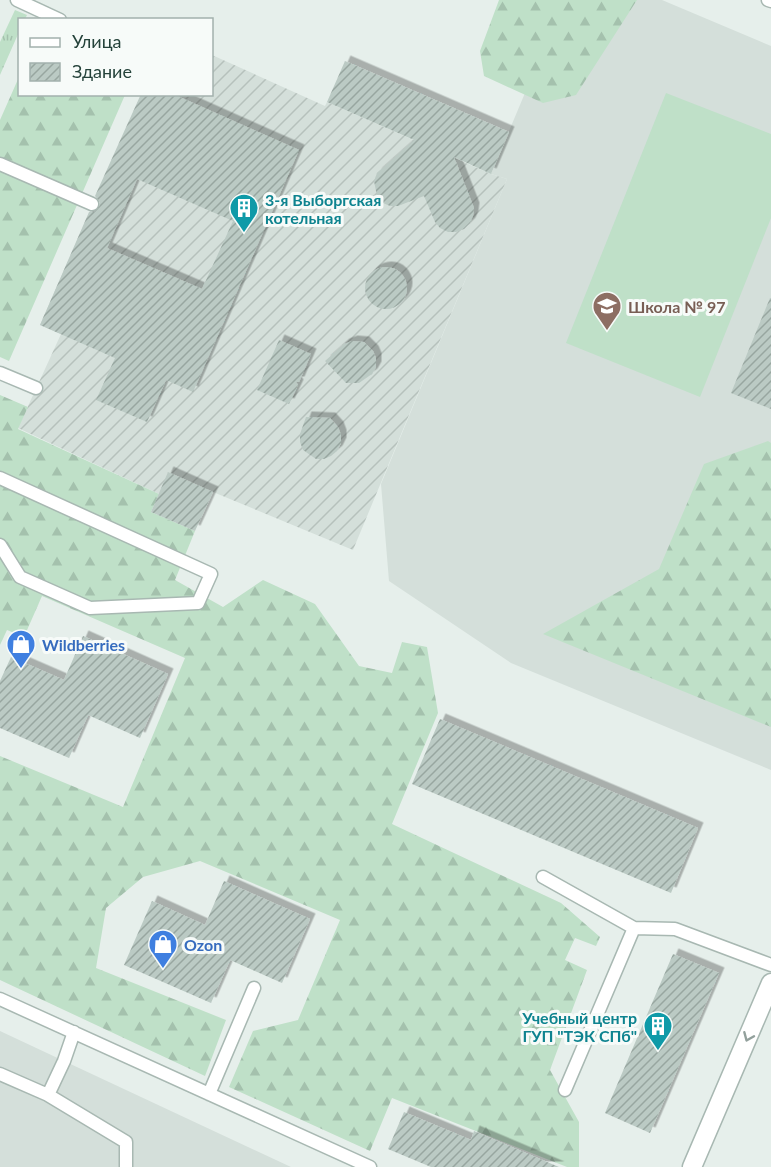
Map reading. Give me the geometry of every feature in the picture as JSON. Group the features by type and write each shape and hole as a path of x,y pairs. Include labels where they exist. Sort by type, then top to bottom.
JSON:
{"street":[{"path":"692,1167 771,983"}],"lane":[{"path":"17,0 56,18"},
{"path":"0,164 92,204"},
{"path":"0,373 36,388"},
{"path":"0,478 211,574 198,603 90,608 20,577 0,545"},
{"path":"543,877 634,928 675,929 771,965"},
{"path":"565,1090 634,928"},
{"path":"209,1094 254,988"},
{"path":"0,999 370,1167"},
{"path":"48,1095 64,1061 74,1032"},
{"path":"0,1074 48,1095 126,1142 126,1167"}],"shaded area":[{"name":"Школа № 97","path":"564,0 662,0 771,46 771,770 511,663 389,581 381,484 507,179 491,174"},
{"path":"213,55 325,106 327,102 507,179 353,550 213,492 159,494 18,428 61,334 40,325 141,96 213,96"},
{"path":"0,1031 64,1061 291,1167 0,1167"}],"green space":[{"path":"499,0 637,0 576,95 543,103 484,76 480,51"},
{"path":"15,10 27,15 26,18 18,18 18,34 0,75 0,42"},
{"path":"18,79 18,96 125,96 9,361 0,357 0,120"},
{"path":"666,93 771,134 771,218 700,397 566,343"},
{"path":"0,395 28,407 18,429 159,494 151,512 195,531 175,580 223,607 263,580 315,604 359,666 392,673 402,642 427,647 438,713 392,824 561,903 600,937 596,946 575,938 565,960 587,970 550,1070 579,1122 579,1167 567,1167 392,1098 370,1151 229,1087 253,1031 298,1020 340,920 200,861 143,877 106,908 96,968 226,1020 205,1076 0,980 0,756 123,807 185,658 42,596 24,637 7,630 0,645"},
{"path":"768,441 771,443 771,727 543,634 659,569 704,464"}],"building":[{"path":"345,61 509,132 491,174 454,157 474,208 470,223 464,229 448,232 440,228 424,196 398,206 390,206 383,203 377,196 374,181 377,173 414,140 327,102"},
{"name":"3-я Выборгская котельная","path":"140,96 178,96 299,150 193,392 166,380 147,422 96,400 115,358 40,325 89,212 94,212 99,208 100,202 95,196","holes":["137,179 233,221 202,289 107,248"]},
{"path":"386,267 401,273 407,288 401,303 386,309 371,303 365,288 371,273"},
{"path":"771,298 771,409 731,393"},
{"path":"279,340 311,354 299,382 296,382 298,385 289,404 257,390"},
{"path":"352,341 364,342 376,358 376,367 372,374 359,383 346,383 325,361 344,344"},
{"path":"306,417 330,418 338,427 341,443 331,456 316,459 303,450 300,434"},
{"path":"168,472 213,492 195,531 151,512"},
{"path":"83,636 168,674 140,738 88,715 69,758 0,728 0,681 11,657 64,680"},
{"path":"440,719 698,828 671,893 412,784"},
{"path":"224,881 310,919 282,983 230,960 211,1003 124,965 152,901 205,925"},
{"name":"Учебный центр ГУП \"ТЭК СПб\"","path":"673,954 719,973 650,1133 605,1113"},
{"path":"404,1112 471,1140 474,1131 559,1167 431,1167 388,1149"}],"place":[{"name":"3-я Выборгская котельная","path":"244,234"},
{"name":"Школа № 97","path":"607,332"},
{"name":"Wildberries","path":"21,670"},
{"name":"Ozon","path":"163,970"},
{"name":"Учебный центр ГУП \"ТЭК СПб\"","path":"658,1052"}]}
